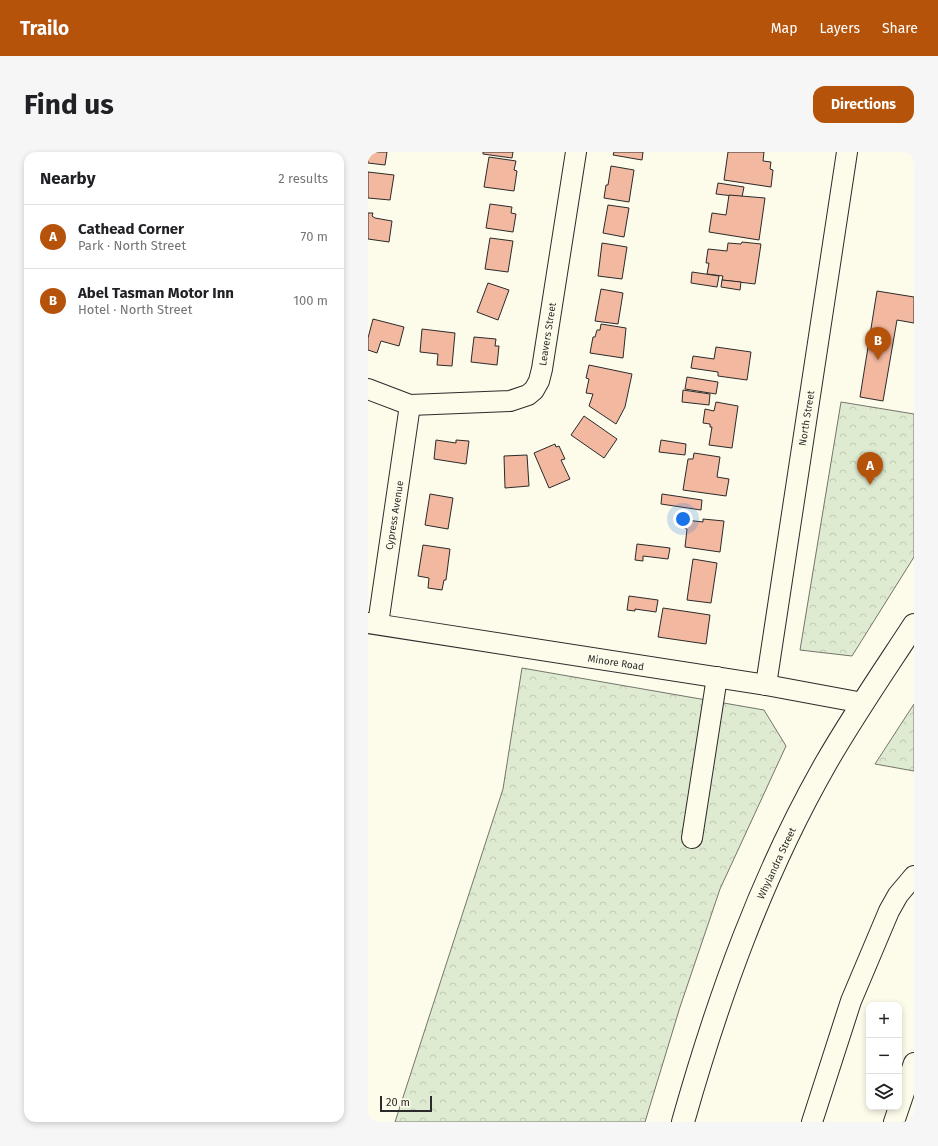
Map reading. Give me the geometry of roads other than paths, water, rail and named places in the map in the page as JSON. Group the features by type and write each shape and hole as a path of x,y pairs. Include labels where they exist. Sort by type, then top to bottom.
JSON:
{"highway":[{"name":"Whylandra Street","path":"683,1122 703,1050 736,955 774,866 826,763 914,625"}],"street":[{"name":"Leavers Street","path":"410,405 510,401 528,395 534,390 539,381 542,369 576,152"},
{"name":"North Street","path":"766,685 847,152"},
{"path":"368,389 410,405"},
{"name":"Cypress Avenue","path":"373,624 410,405"},
{"name":"Minore Road","path":"373,624 717,677 863,703"},
{"path":"692,838 717,677"},
{"path":"812,1122 854,994 889,911 898,895 914,876"},
{"path":"894,1122 914,1063"}],"place":[{"name":"Abel Tasman Motor Inn","path":"878,360"},
{"name":"Cathead Corner","path":"870,485"}]}
